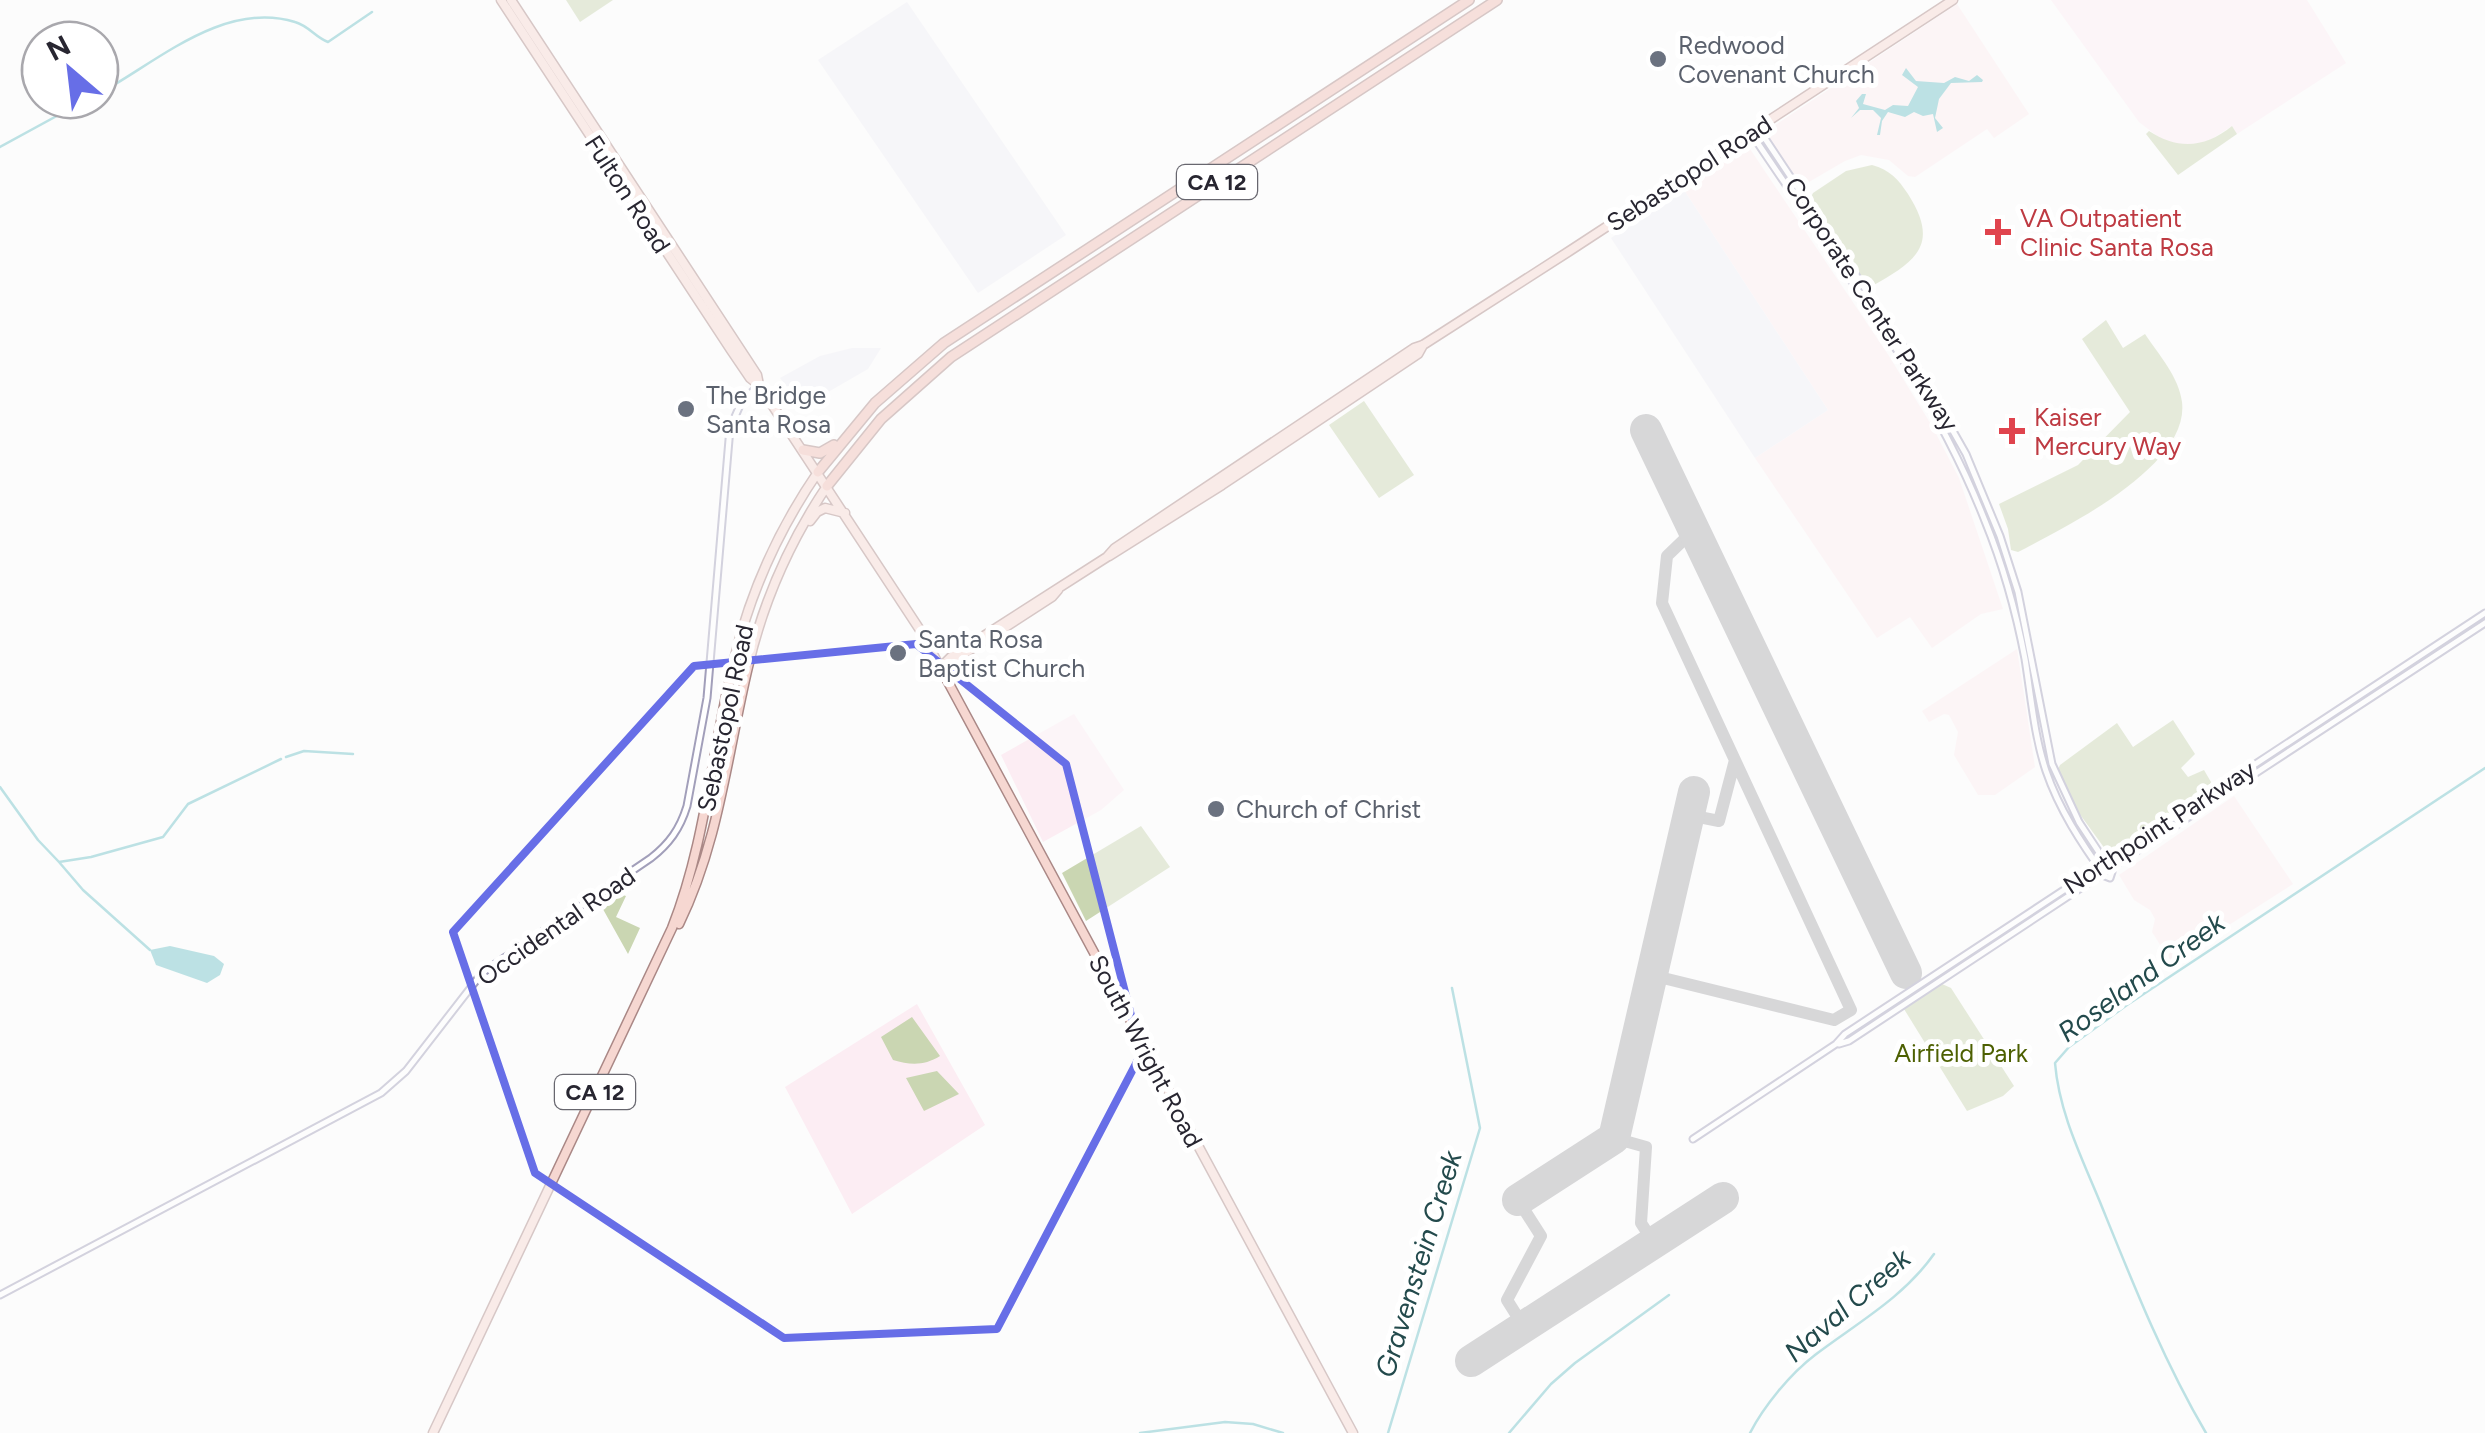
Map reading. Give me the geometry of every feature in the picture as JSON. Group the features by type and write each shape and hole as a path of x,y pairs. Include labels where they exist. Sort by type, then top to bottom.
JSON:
{"highway":[{"name":"CA 12","path":"818,472 844,437 896,382 956,334 1469,0"},
{"name":"CA 12","path":"827,486 881,418 963,348 1497,0"},
{"path":"803,450 822,452 844,437"}],"main road":[{"name":"Fulton Road","path":"501,0 740,364 759,385 846,513"},
{"name":"Fulton Road","path":"511,0 757,375 759,385"},
{"name":"Sebastopol Road","path":"941,668 1052,597 1115,548 1270,442 1953,0"},
{"name":"Sebastopol Road","path":"653,972 677,916 694,861 730,676 746,616 776,544 818,472"},
{"name":"Sebastopol Road","path":"433,1433 689,902 722,802 760,622 784,563 827,486"},
{"path":"784,563 819,510 846,513"},
{"name":"South Wright Road","path":"846,513 941,668 1353,1433"}],"street":[{"name":"Corporate Center Parkway","path":"1754,130 1762,134 1915,364 1966,454 2018,592 2052,764 2078,822 2110,869"},
{"name":"Corporate Center Parkway","path":"1754,130 1755,139 1906,366 1965,473 1988,527 2011,601 2045,768 2066,816 2103,874"},
{"name":"Occidental Road","path":"0,1295 381,1093 406,1070 488,968 669,843 686,812 705,710 730,428 738,406 759,385"},
{"name":"Northpoint Parkway","path":"1693,1139 1836,1044 1844,1034 2485,612"},
{"name":"Northpoint Parkway","path":"1836,1044 1849,1042 2485,623"}],"highlighted area":[{"path":"916,644 1066,764 1141,1054 997,1329 784,1338 535,1173 453,932 694,666"}],"shaded area":[{"path":"2051,0 2307,0 2346,63 2237,134 2232,126 2207,142 2180,146 2165,142 2139,122"},
{"path":"907,2 1066,235 978,293 818,60"},
{"path":"1957,4 2029,114 1994,138 1987,129 1915,177 1889,160 1861,155 1802,186 1768,137 1768,130"},
{"path":"1748,146 1889,356 1959,478 2003,609 1981,614 1932,648 1910,617 1877,638 1755,458 1828,410 1684,190"},
{"path":"1684,190 1828,410 1755,458 1611,238"},
{"path":"852,348 881,348 868,369 802,407 780,378 820,356"},
{"path":"2017,649 2035,767 1995,795 1978,795 1954,755 1958,732 1949,715 1929,722 1922,711"},
{"path":"1074,714 1124,790 1101,810 1043,842 1001,755"},
{"path":"2234,796 2293,884 2171,962 2152,932 2155,919 2150,910 2134,900 2119,875"},
{"path":"917,1004 985,1125 852,1214 785,1087"}],"green space":[{"path":"566,0 613,0 580,22"},
{"path":"2232,126 2237,134 2178,175 2146,134 2149,131 2170,141 2191,144 2212,139"},
{"path":"1872,165 1893,176 1908,194 1917,211 1923,238 1912,259 1872,286 1866,284 1810,199 1846,171"},
{"path":"2106,320 2123,348 2145,334 2162,358 2180,393 2179,426 2166,449 2121,492 2039,541 2018,552 2011,550 1999,504 2078,465 2130,412 2082,339"},
{"path":"1364,401 1414,475 1379,498 1329,425"},
{"path":"2173,720 2195,754 2181,768 2188,777 2204,770 2211,782 2209,789 2108,853 2076,809 2058,769 2117,723 2133,747"},
{"path":"1141,826 1170,867 1086,921 1062,873"},
{"path":"613,892 626,896 616,917 640,928 628,954 599,902"},
{"name":"Airfield Park","path":"1942,984 1951,988 2014,1086 2003,1096 1967,1111 1904,1009"},
{"path":"912,1017 940,1056 917,1064 893,1060 881,1037"},
{"path":"937,1071 959,1094 924,1111 906,1078"}],"water":[{"path":"1906,68 1916,81 1944,83 1955,77 1969,81 1977,75 1983,80 1951,83 1939,99 1935,118 1943,128 1937,132 1933,114 1923,116 1914,112 1905,117 1888,112 1880,135 1881,118 1873,110 1860,110 1851,118 1859,108 1856,101 1862,94 1866,94 1863,104 1885,110 1893,105 1908,106 1918,87 1902,75"},
{"path":"170,946 214,956 224,964 220,975 207,983 156,965 150,950"}],"waterway":[{"path":"120,81 192,38 243,19 269,17 295,22 328,42 372,12"},
{"path":"0,147 49,120"},
{"path":"286,757 304,751 353,754"},
{"path":"0,787 59,862 163,837 188,804 281,759"},
{"name":"Roseland Creek","path":"2206,1433 2149,1320 2078,1151 2061,1099 2055,1063 2069,1047 2127,1005 2485,768"},
{"path":"59,862 83,890 150,950"},
{"name":"Gravenstein Creek","path":"1388,1433 1480,1128 1452,988"},
{"name":"Naval Creek","path":"1750,1433 1770,1401 1796,1371 1894,1297 1934,1254"},
{"path":"1509,1433 1551,1384 1575,1363 1669,1295"},
{"name":"Gravenstein Creek","path":"1140,1433 1225,1422 1253,1424 1283,1433"}],"taxiway":[{"path":"1651,975 1834,1020 1851,1010 1662,603 1667,556 1694,530"},
{"path":"1689,815 1719,821 1735,760"},
{"path":"1614,1138 1646,1147 1641,1223 1654,1243"},
{"path":"1518,1200 1541,1236 1507,1300 1524,1327"}],"runway":[{"path":"1646,430 1906,973"},
{"path":"1518,1200 1614,1138 1694,792"},
{"path":"1471,1361 1723,1198"}],"place":[{"name":"Redwood Covenant Church","path":"1658,59"},
{"name":"VA Outpatient Clinic Santa Rosa","path":"1998,232"},
{"name":"The Bridge Santa Rosa","path":"686,409"},
{"name":"Kaiser Mercury Way","path":"2012,431"},
{"name":"Santa Rosa Baptist Church","path":"898,653"},
{"name":"Church of Christ","path":"1216,809"}]}
